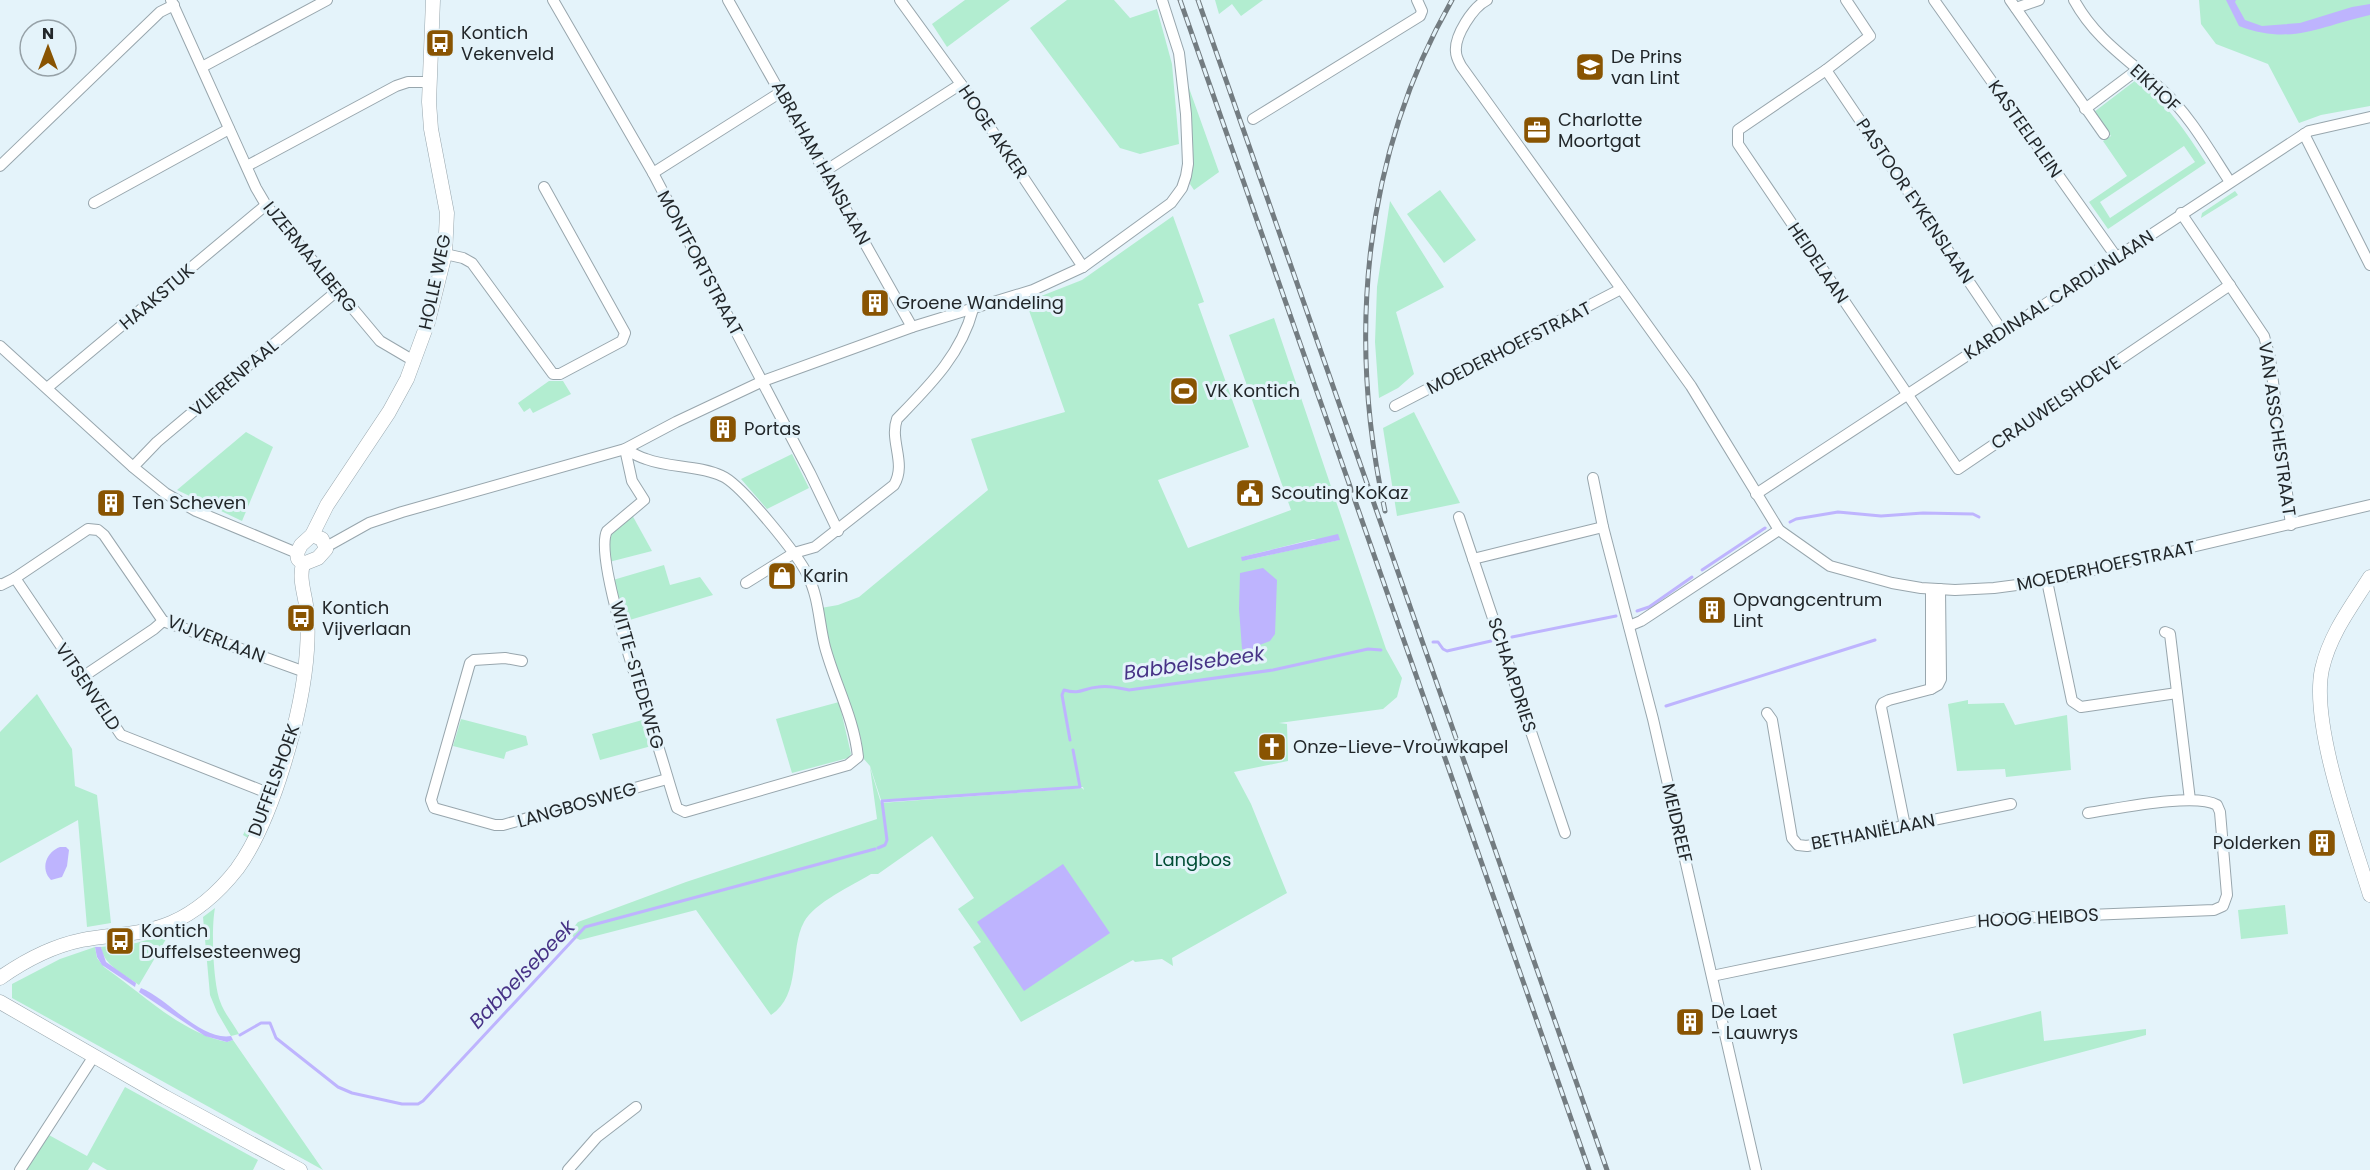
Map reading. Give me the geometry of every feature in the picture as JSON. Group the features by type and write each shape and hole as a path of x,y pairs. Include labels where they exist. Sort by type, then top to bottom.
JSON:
{"street":[{"path":"202,67 327,0"},
{"name":"HOLLE WEG","path":"312,535 327,505 396,400 414,361 428,322 445,254 447,213 431,129 429,82 433,0"},
{"name":"MONTFORTSTRAAT","path":"554,0 653,173 763,381 838,531"},
{"name":"ABRAHAM HANSLAAN","path":"728,0 912,327"},
{"name":"HOGE AKKER","path":"900,0 961,84 1083,267"},
{"path":"0,346 133,467 165,493 188,507 300,558 318,558 326,547 369,523 625,449 763,381 912,327 1034,290 1083,267 1171,203 1184,183 1188,161 1186,114 1179,53 1162,0"},
{"path":"1253,119 1420,16 1422,11 1417,0"},
{"name":"MOEDERHOEFSTRAAT","path":"1487,0 1478,5 1470,15 1456,43 1456,55 1461,66 1691,386 1779,530 1830,566 1892,583 1936,589 1994,588 2047,581 2370,505"},
{"path":"1826,70 1870,36 1846,0"},
{"name":"KASTEELPLEIN","path":"1934,0 2116,258"},
{"path":"2039,0 2013,4 2104,134"},
{"name":"EIKHOF","path":"2074,0 2100,37 2162,89 2189,121 2230,182"},
{"path":"0,166 172,2"},
{"name":"IJZERMAALBERG","path":"172,2 229,129 267,206 383,343 414,361"},
{"name":"HEIDELAAN","path":"1826,70 1738,130 1738,144 1907,393"},
{"name":"PASTOOR EYKENSLAAN","path":"1826,70 2003,332"},
{"path":"2085,109 2137,70"},
{"path":"247,166 396,86 408,81 429,82"},
{"path":"825,171 961,84"},
{"path":"653,173 781,92"},
{"name":"KARDINAAL CARDIJNLAAN","path":"1756,494 2304,134 2322,126 2370,117"},
{"path":"94,203 229,129"},
{"path":"2304,134 2370,265"},
{"path":"445,254 463,258 472,263 553,374 560,374 622,340 625,333 544,187"},
{"name":"HAAKSTUK","path":"47,388 267,206"},
{"name":"VAN ASSCHESTRAAT","path":"2181,213 2264,336 2270,358 2291,525"},
{"name":"CRAUWELSHOEVE","path":"1907,393 1958,469 2230,285"},
{"name":"MOEDERHOEFSTRAAT","path":"1395,406 1622,289"},
{"name":"VLIERENPAAL","path":"133,467 157,442 337,291"},
{"path":"746,583 794,553 815,547 894,485 899,476 900,463 894,428 897,420 941,373 968,329 973,309"},
{"path":"625,449 646,459 701,469 723,476 739,489 794,553 809,577 819,609 824,645 851,719 858,757 848,765 685,812 677,808 667,779"},
{"name":"WITTE-STEDEWEG","path":"625,449 632,481 644,500 604,535 605,553 628,656 667,779"},
{"name":"MEIDREEF","path":"1593,478 1603,526 1653,719 1756,1170"},
{"name":"SCHAAPDRIES","path":"1459,517 1565,834"},
{"path":"1473,559 1603,526"},
{"name":"VIJVERLAAN","path":"15,578 88,530 98,530 104,535 163,621 305,672"},
{"path":"1629,626 1641,621 1779,530"},
{"path":"300,558 305,539 312,535 322,539 326,547"},
{"name":"DUFFELSHOEK","path":"0,978 17,966 63,945 80,940 157,928 190,913 207,902 238,867 255,837 273,795 292,735 305,672 308,624 300,558"},
{"path":"2370,577 2340,622 2328,648 2322,669 2320,703 2338,787 2370,896"},
{"path":"0,585 15,578"},
{"name":"VITSENVELD","path":"15,578 123,737 273,795"},
{"path":"2047,581 2072,701 2081,707 2177,693"},
{"path":"1905,826 1881,707 1889,700 1931,689 1938,685 1941,679 1936,589"},
{"path":"81,678 163,621"},
{"path":"2088,813 2190,800 2170,634 2165,632"},
{"name":"LANGBOSWEG","path":"522,661 505,658 477,660 469,665 431,800 434,808 502,825 667,779"},
{"name":"BETHANIËLAAN","path":"1767,713 1772,720 1792,838 1798,845 1807,846 2011,804"},
{"name":"HOOG HEIBOS","path":"1712,976 1986,919 2214,910 2223,906 2227,895 2220,812 2217,805 2211,802 2190,800"},
{"path":"0,1002 300,1170"},
{"path":"20,1170 94,1056"},
{"path":"568,1170 597,1137 636,1107"}],"green space":[{"path":"965,0 1010,0 947,47 932,24"},
{"path":"1067,0 1114,0 1130,18 1157,9 1172,64 1179,144 1140,154 1120,148 1030,28"},
{"path":"1215,0 1263,0 1241,16 1232,4 1219,14"},
{"path":"2199,0 2370,0 2370,106 2321,115 2299,123 2268,64 2216,44 2201,24"},
{"path":"2136,80 2175,118 2206,163 2108,229 2089,202 2127,176 2103,141 2111,136 2094,112","holes":["2184,146 2195,162 2110,218 2100,202"]},
{"path":"1189,88 1219,172 1194,190 1190,184 1193,162 1187,89"},
{"path":"1440,190 1476,240 1444,263 1407,214"},
{"path":"2235,191 2238,195 2201,218 2202,213"},
{"path":"1390,201 1444,287 1396,312 1414,374 1398,388 1379,398 1375,342 1377,287"},
{"name":"Langbos","path":"1173,216 1204,302 1198,304 1249,447 1158,480 1188,548 1291,510 1229,335 1274,318 1386,649 1402,678 1397,697 1383,709 1279,723 1287,724 1288,761 1234,772 1251,804 1287,893 1172,958 1173,966 1162,959 1135,962 1133,960 1021,1022 973,947 981,942 958,909 974,898 932,836 878,874 871,874 834,895 809,915 800,933 794,971 787,996 781,1006 771,1015 696,910 580,940 568,934 578,922 686,882 877,819 870,767 881,803 1082,788 1084,790 1083,787 1077,787 881,800 870,766 863,758 861,738 827,644 821,608 838,605 859,597 988,490 971,439 1065,412 1026,302 1082,280","holes":["1314,539 1339,540 1246,560 1242,557"]},
{"path":"549,381 563,381 571,394 533,413 530,408 524,412 518,403"},
{"path":"1414,412 1460,503 1397,516 1383,428"},
{"path":"246,432 273,447 242,521 177,490"},
{"path":"792,454 809,488 767,509 741,479"},
{"path":"631,513 652,551 609,562 610,531"},
{"path":"664,565 670,585 700,577 713,595 623,622 613,580"},
{"path":"37,694 72,749 75,786 97,795 111,923 87,927 78,820 0,863 0,732"},
{"path":"1968,700 1968,704 2004,703 2015,725 2067,715 2071,770 2006,777 2005,769 1957,771 1948,704"},
{"path":"839,702 851,754 848,758 792,773 776,719"},
{"path":"461,719 526,736 528,745 506,752 504,759 453,746"},
{"path":"646,719 655,745 600,760 592,734"},
{"path":"262,799 263,806 248,838 243,835"},
{"path":"2285,905 2288,934 2241,939 2238,910"},
{"path":"215,908 214,968 222,1005 239,1034 231,1036 210,995 203,917"},
{"path":"169,934 139,985 110,964 101,947 136,943"},
{"path":"95,947 97,958 104,967 162,1011 210,1037 227,1042 233,1040 323,1170 12,998 12,984 60,959"},
{"path":"2041,1011 2044,1041 2146,1029 2146,1035 1963,1084 1953,1034"},
{"path":"125,1087 258,1160 253,1170 107,1170 93,1162 88,1170 24,1170 47,1134 87,1156"}],"shaded area":[{"path":"2226,0 2236,0 2245,20 2262,26 2300,23 2352,7 2370,4 2370,15 2306,32 2275,34 2239,26"},
{"path":"1338,534 1340,540 1242,561 1241,557"},
{"path":"1263,568 1277,580 1275,634 1270,641 1257,646 1255,651 1242,649 1239,609 1240,573"},
{"path":"66,847 69,850 67,866 62,877 51,880 46,871 46,861 55,849"},
{"path":"1063,864 1110,933 1024,991 977,922"},
{"path":"95,947 101,947 106,962 136,983 135,987 102,965"},
{"path":"141,988 162,1000 196,1026 220,1036 231,1036 233,1040 227,1042 205,1036 139,992"}],"waterway":[{"name":"Babbelsebeek","path":"1790,522 1838,512 1881,516 1923,513 1973,514 1979,517"},
{"name":"Babbelsebeek","path":"1702,570 1765,528"},
{"name":"Babbelsebeek","path":"1637,611 1649,607 1692,577"},
{"name":"Babbelsebeek","path":"1512,637 1616,616"},
{"path":"1666,706 1875,640"},
{"name":"Babbelsebeek","path":"1433,642 1438,642 1447,651 1491,641"},
{"name":"Babbelsebeek","path":"1070,740 1062,695 1064,690 1078,692 1106,686 1129,690 1273,670 1368,649 1381,650"},
{"name":"Babbelsebeek","path":"878,848 885,845 887,840 882,801 1080,787 1073,750"},
{"name":"Babbelsebeek","path":"240,1035 261,1023 270,1023 276,1038 338,1087 352,1093 402,1104 418,1104 585,927 875,849"}],"railway":[{"path":"1180,0 1589,1170"},
{"path":"1198,0 1607,1170"},
{"path":"1385,511 1373,445 1367,380 1366,314 1371,249 1382,184 1399,121 1422,60 1452,0"}],"place":[{"name":"Kontich Vekenveld","path":"440,43"},
{"name":"De Prins van Lint","path":"1590,67"},
{"name":"Charlotte Moortgat","path":"1537,130"},
{"name":"Groene Wandeling","path":"875,303"},
{"name":"VK Kontich","path":"1184,391"},
{"name":"Portas","path":"723,429"},
{"name":"Scouting KoKaz","path":"1250,493"},
{"name":"Ten Scheven","path":"111,503"},
{"name":"Karin","path":"782,576"},
{"name":"Opvangcentrum Lint","path":"1712,610"},
{"name":"Kontich Vijverlaan","path":"301,618"},
{"name":"Onze-Lieve-Vrouwkapel","path":"1272,747"},
{"name":"Polderken","path":"2322,843"},
{"name":"Kontich Duffelsesteenweg","path":"120,941"},
{"name":"De Laet - Lauwrys","path":"1690,1022"}]}
